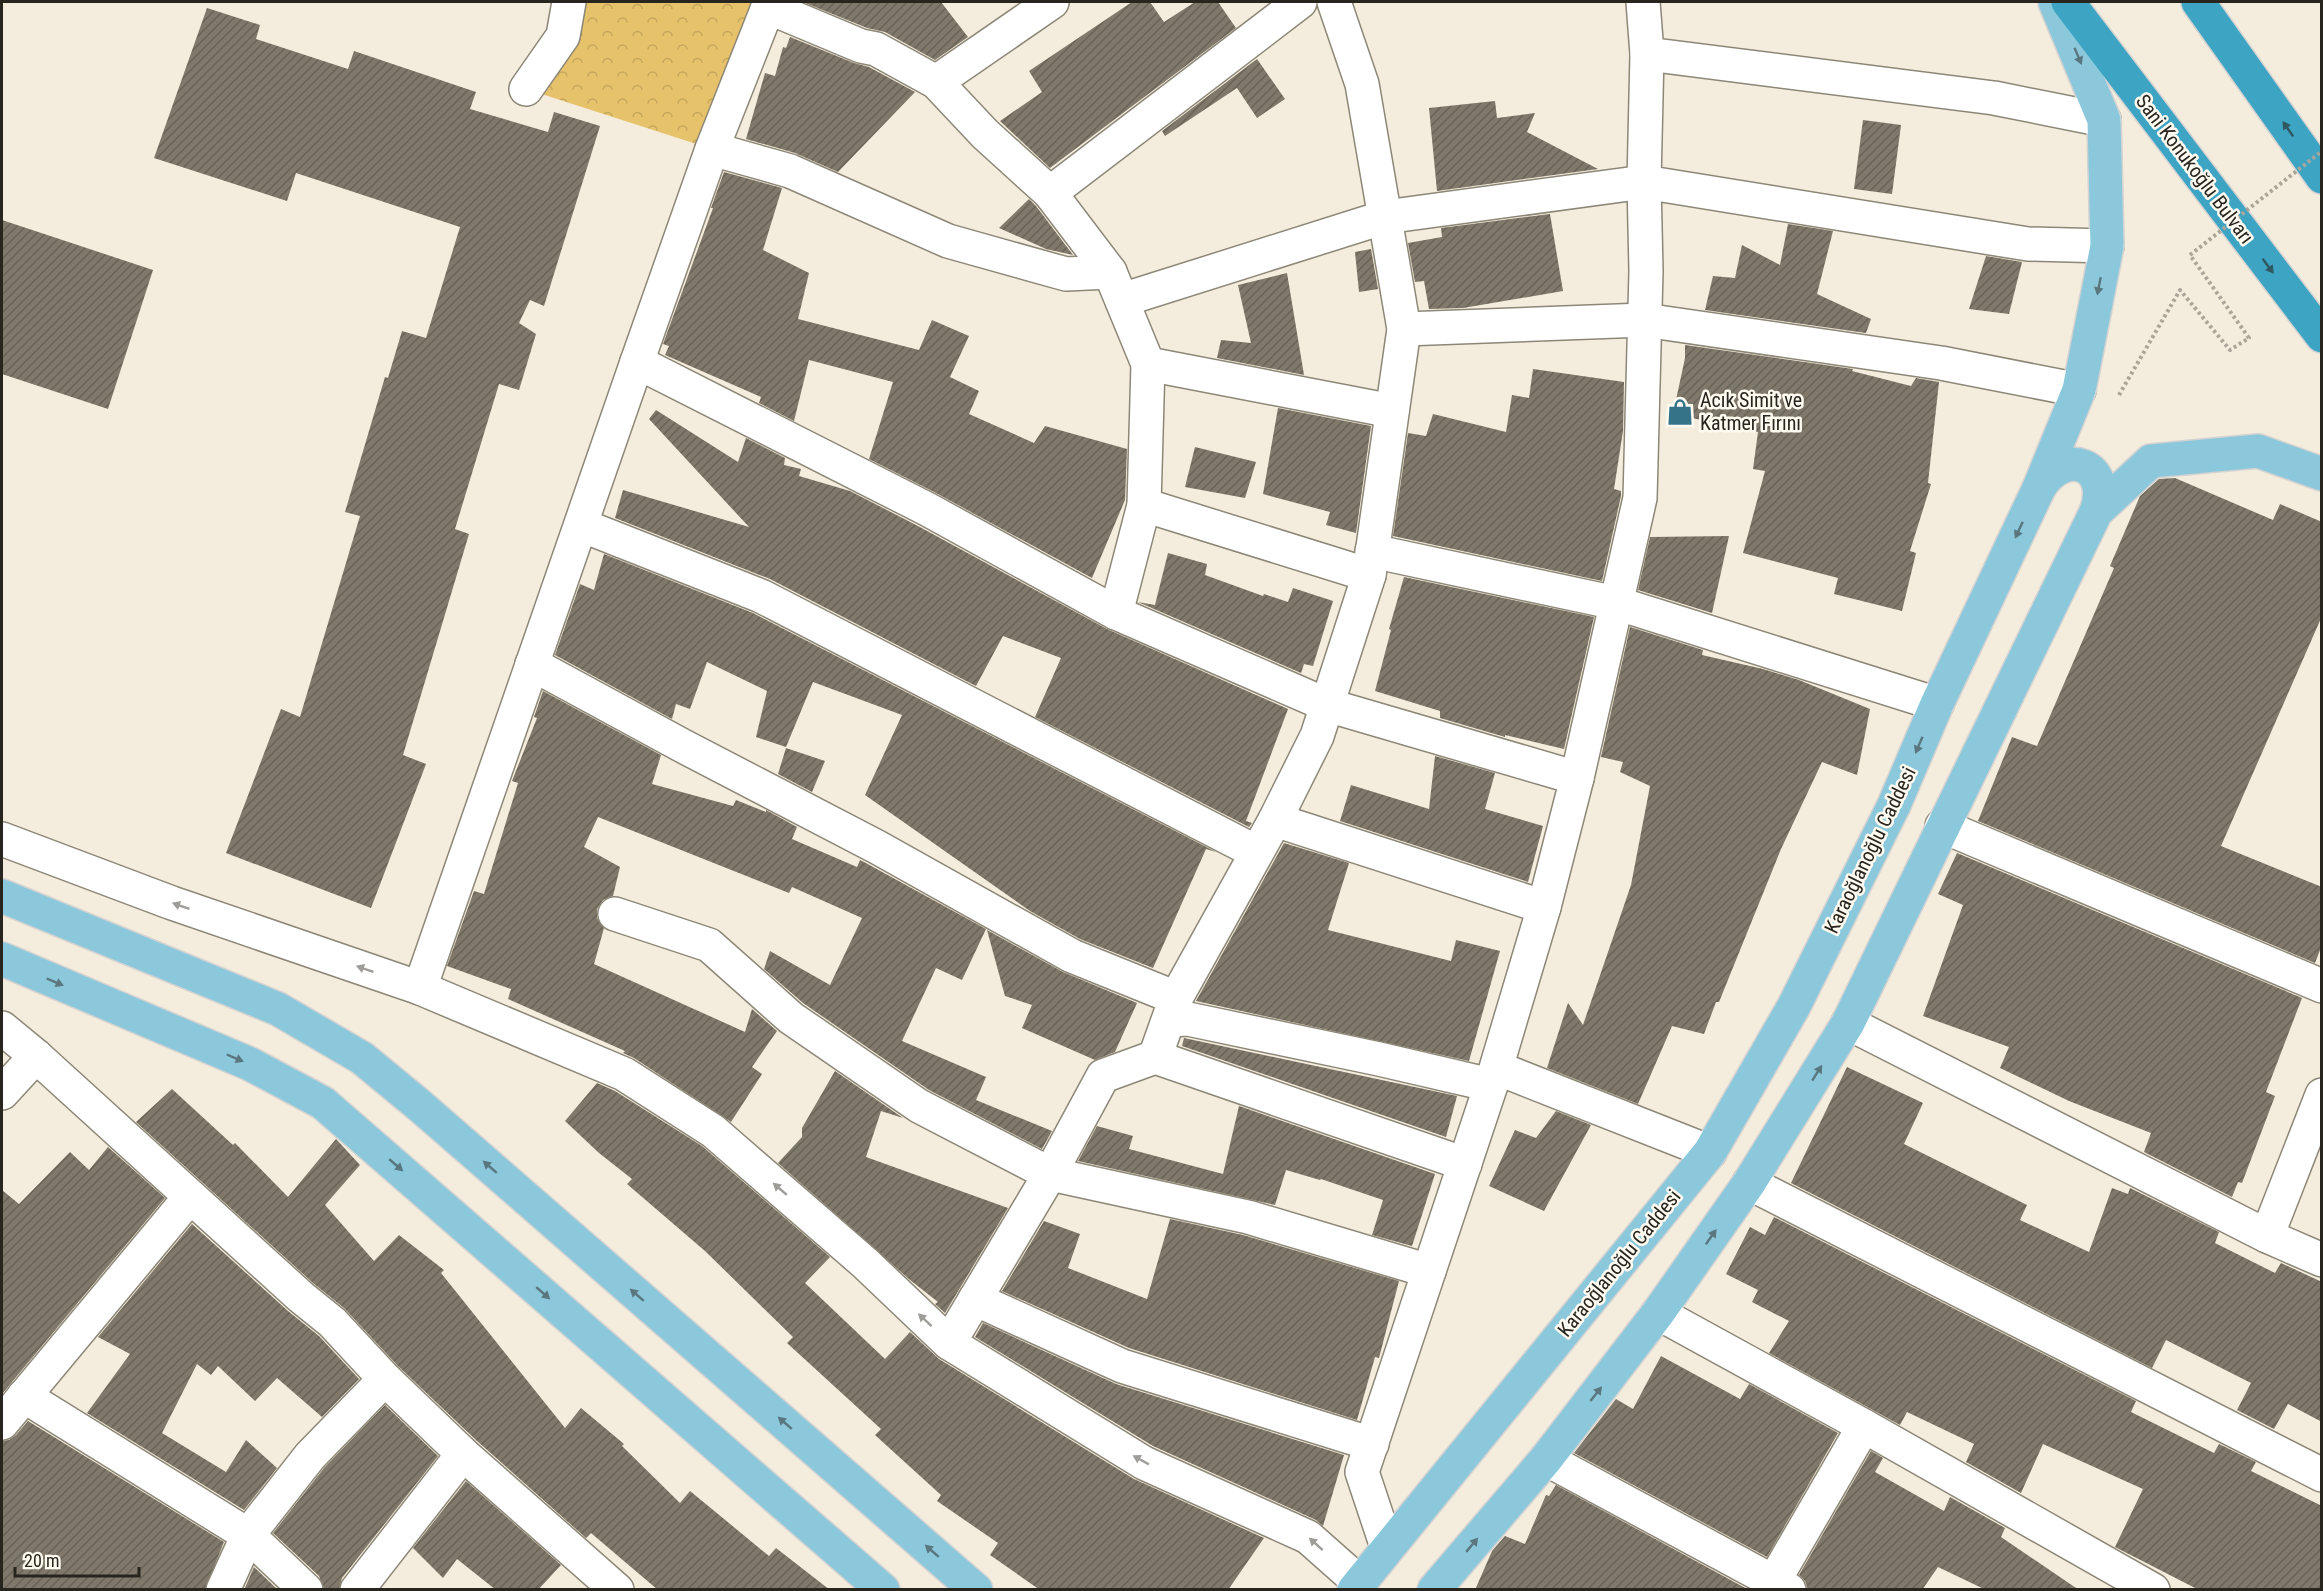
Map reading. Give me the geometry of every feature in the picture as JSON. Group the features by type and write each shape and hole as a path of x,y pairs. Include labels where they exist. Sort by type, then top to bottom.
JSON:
{"highway":[{"name":"Sani Konukoğlu Bulvarı","path":"2068,2 2322,336"},
{"path":"2198,2 2322,177"}],"main road":[{"name":"Karaoğlanoğlu Caddesi","path":"1357,1586 1710,1152 1794,1006 1894,806 1937,704 2039,488 2079,390 2107,246 2104,120 2055,2"},
{"path":"2096,512 2151,461 2258,451 2322,474"},
{"path":"1434,1590 1546,1459 1658,1313 1749,1183 1848,1023 2101,498 2099,483 2089,470 2076,464 2060,466 2047,474 2039,488"},
{"path":"2,896 278,1009 362,1058 419,1105 976,1590"},
{"path":"2,959 250,1064 323,1102 883,1590"}],"street":[{"path":"526,89 563,36 569,2"},
{"path":"936,82 1052,2"},
{"path":"1050,193 1300,2"},
{"path":"1155,1057 1173,1009 1275,820 1317,736 1370,563 1404,329 1362,84 1334,2"},
{"path":"1387,1547 1362,1472 1494,1076 1544,908 1577,778 1640,498 1647,54 1643,2"},
{"path":"420,988 712,149 769,4 861,46 876,48 936,82 985,134 1050,193 1116,286 1148,364 1144,506 1116,613"},
{"path":"1647,54 1994,98 2104,120"},
{"path":"712,149 790,171 948,241 1116,286 1385,217 1644,182 2028,244 2107,246"},
{"path":"1404,329 1644,320 1941,363 2079,390"},
{"path":"637,362 927,509 1116,613 1327,705 1577,778"},
{"path":"1148,364 1392,411"},
{"path":"1144,506 1370,563 1616,603 1937,704"},
{"path":"581,525 761,596 1256,852"},
{"path":"532,664 877,847 1188,1019 1379,1059 1494,1076 1710,1152"},
{"path":"1275,820 1544,908"},
{"path":"1941,826 2322,986"},
{"path":"2,839 172,903 420,988 624,1074 713,1131 866,1263 949,1343 1144,1462 1308,1537 1357,1586"},
{"path":"615,914 709,945 791,1018 919,1106 1050,1174 1248,1216 1429,1271"},
{"path":"1848,1023 2267,1236 2322,1260"},
{"path":"2,1028 36,1056 301,1297 332,1322 385,1379 464,1454 617,1590"},
{"path":"2,1093 36,1056"},
{"path":"949,1343 1050,1174 1102,1076 1155,1057 1465,1164"},
{"path":"2267,1236 2322,1095"},
{"path":"1749,1183 2322,1475"},
{"path":"2,1423 190,1197"},
{"path":"975,1299 1122,1366 1372,1444"},
{"path":"1658,1313 1864,1426 2153,1590"},
{"path":"223,1590 248,1535 310,1456 385,1379"},
{"path":"24,1396 248,1535 306,1590"},
{"path":"1546,1459 1781,1585 1864,1426"},
{"path":"357,1590 464,1454"}],"path":[{"path":"2079,390 2115,403 2180,290 2230,350 2249,338 2190,255 2322,151"}],"green space":[{"path":"569,2 770,2 712,149 526,89"}],"building":[{"path":"803,2 941,2 968,37 935,60 885,32 867,28"},
{"path":"1132,2 1150,2 1164,22 1195,2 1218,2 1236,28 1050,168 1000,121 1042,92 1029,71"},
{"path":"207,8 260,25 256,39 348,69 354,51 476,92 470,109 548,132 554,112 600,126 544,306 530,300 519,323 536,334 519,390 499,384 455,529 469,534 403,755 426,764 371,908 226,853 281,709 300,717 360,516 345,512 385,377 388,378 402,331 426,338 460,227 296,173 287,201 154,158"},
{"path":"790,37 869,67 915,92 838,172 795,153 746,139 765,73 775,76 783,47 786,48"},
{"path":"1257,59 1285,99 1257,118 1237,88 1165,136 1162,131"},
{"path":"1495,101 1497,118 1535,113 1527,132 1598,169 1437,191 1429,108"},
{"path":"1863,120 1901,125 1892,194 1854,189"},
{"path":"724,172 782,188 763,250 809,273 798,319 919,350 932,320 969,336 950,377 979,391 969,414 1034,443 1045,426 1127,449 1125,500 1092,578 869,459 893,382 809,360 794,421 759,403 761,397 665,355 669,346 663,344"},
{"path":"1029,199 1073,255 1046,249 999,228"},
{"path":"1550,214 1563,291 1463,308 1429,309 1424,281 1415,282 1408,243 1442,237 1441,228"},
{"path":"2,220 153,270 108,409 2,374"},
{"path":"1788,224 1833,231 1817,294 1871,319 1866,333 1705,310 1713,276 1735,278 1742,245 1780,265"},
{"path":"1371,249 1378,289 1359,292 1355,252"},
{"path":"1986,256 2022,262 2009,314 1969,309"},
{"path":"1287,273 1304,375 1217,358 1221,340 1251,343 1238,285"},
{"path":"1685,345 1853,369 1852,371 1911,386 1916,378 1939,382 1928,483 1931,484 1910,551 1916,553 1902,611 1834,594 1838,578 1743,553 1765,471 1753,469 1758,432 1673,414 1685,358"},
{"path":"1533,369 1624,382 1623,431 1614,489 1621,491 1621,496 1602,581 1393,536 1408,433 1426,436 1433,414 1506,432 1512,395 1529,398"},
{"path":"1278,408 1371,426 1356,533 1326,525 1330,512 1263,494"},
{"path":"656,410 738,462 746,438 785,458 784,465 801,469 799,476 850,491 1107,629 1288,709 1246,821 1252,823 1249,827 1035,717 1061,658 1003,636 976,686 770,579 615,518 623,490 749,527 649,419"},
{"path":"1195,447 1256,462 1245,498 1185,487"},
{"path":"2175,478 2273,520 2280,504 2322,522 2322,616 2221,846 2322,887 2322,945 2315,963 1978,821 2012,737 2037,746 2114,568 2110,566 2140,496 2159,479"},
{"path":"1729,536 1712,613 1638,590 1650,537"},
{"path":"1168,553 1207,564 1205,575 1263,596 1264,594 1288,602 1293,588 1333,601 1313,666 1304,664 1301,673 1138,602 1155,605"},
{"path":"604,554 753,613 1216,852 1206,849 1153,968 1080,939 1030,911 865,795 902,715 813,682 786,747 756,737 767,691 707,662 690,709 676,704 672,719 555,655 580,584 594,590"},
{"path":"1404,577 1594,617 1564,749 1505,735 1505,737 1440,718 1440,711 1375,691"},
{"path":"1630,627 1703,650 1702,655 1799,680 1870,709 1857,775 1822,762 1781,849 1704,1034 1672,1026 1638,1104 1547,1068 1568,1003 1583,1025 1631,885 1650,786 1620,772 1623,762 1601,757"},
{"path":"543,691 661,755 652,784 733,806 736,800 766,812 766,810 797,827 792,839 857,867 860,860 986,929 962,980 936,968 902,1041 986,1077 976,1100 1052,1131 1042,1149 929,1090 803,1003 764,969 770,951 830,985 862,918 792,887 789,893 598,817 584,847 620,867 613,896 603,900 597,909 597,918 604,928 594,964 745,1032 752,1009 777,1031 752,1067 762,1074 731,1122 623,1053 625,1051 508,999 511,989 447,966 474,891 484,894 518,783 512,781 537,718 534,717"},
{"path":"786,748 825,761 812,792 778,774"},
{"path":"1435,756 1495,773 1485,809 1543,826 1528,882 1340,821 1351,785 1429,809"},
{"path":"1284,843 1349,863 1328,930 1451,961 1456,940 1500,951 1469,1061 1196,1001"},
{"path":"1957,853 2302,998 2266,1092 2275,1096 2242,1183 2238,1182 2232,1197 2144,1152 2151,1133 2069,1101 2000,1068 2009,1047 1923,1016 1963,905 1938,894"},
{"path":"987,930 1063,972 1137,1003 1115,1052 1095,1060 1022,1028 1032,1005 1005,996"},
{"path":"1184,1038 1457,1096 1446,1137 1182,1046"},
{"path":"1847,1067 1923,1103 1904,1144 2027,1205 2020,1220 2089,1252 2112,1188 2128,1194 2130,1188 2219,1232 2215,1243 2275,1273 2281,1263 2322,1282 2322,1422 2288,1404 2274,1429 2237,1410 2251,1383 2166,1340 2152,1368 1791,1183"},
{"path":"835,1071 903,1118 881,1111 866,1157 1008,1208 945,1313 935,1304 938,1302 778,1163 802,1137 802,1128"},
{"path":"597,1083 615,1091 702,1146 830,1257 805,1283 885,1359 910,1332 939,1359 1134,1479 1264,1538 1228,1590 1040,1590 990,1555 998,1543 937,1501 941,1495 875,1435 881,1429 787,1343 793,1337 705,1251 627,1184 632,1179 599,1153 565,1121"},
{"path":"172,1089 233,1145 235,1143 288,1197 336,1139 360,1165 325,1205 374,1261 399,1235 444,1270 441,1273 565,1428 581,1408 624,1444 622,1446 680,1503 690,1491 769,1556 776,1548 830,1590 658,1590 591,1533 586,1538 476,1440 398,1366 344,1308 313,1283 136,1122"},
{"path":"1239,1106 1435,1174 1412,1246 1372,1235 1383,1200 1286,1170 1275,1205 1078,1161 1097,1126 1133,1136 1129,1149 1223,1174"},
{"path":"1556,1111 1591,1125 1544,1211 1489,1186 1515,1130 1536,1138"},
{"path":"108,1147 165,1198 2,1394 2,1190 19,1204 70,1152 89,1170"},
{"path":"1774,1217 2136,1401 2131,1412 2214,1453 2219,1444 2256,1462 2251,1471 2322,1506 2322,1590 2199,1590 2115,1547 2143,1489 2043,1444 2021,1493 1966,1462 1974,1444 1907,1412 1900,1425 1769,1353 1789,1321 1752,1302 1758,1290 1726,1274 1750,1227 1765,1235"},
{"path":"1170,1219 1243,1235 1399,1281 1379,1358 1375,1357 1357,1420 1129,1348 1002,1291 1044,1221 1080,1234 1068,1268 1147,1299"},
{"path":"192,1224 319,1336 359,1379 322,1417 277,1378 255,1401 218,1366 211,1375 197,1364 162,1433 226,1472 246,1440 277,1468 244,1510 87,1413 130,1354 98,1337"},
{"path":"983,1323 1116,1384 1344,1455 1323,1526 1316,1520 1153,1446 975,1337"},
{"path":"1661,1356 1740,1399 1749,1384 1838,1433 1767,1557 1574,1453 1616,1399 1633,1409"},
{"path":"385,1405 438,1456 342,1578 339,1590 324,1590 319,1576 273,1533 324,1468"},
{"path":"28,1421 224,1542 205,1590 2,1590 2,1441 9,1440 16,1435"},
{"path":"1871,1451 1883,1458 1875,1472 1944,1511 1950,1497 2005,1528 2001,1537 2079,1590 1986,1590 1938,1567 1922,1590 1808,1590 1805,1581 1799,1575"},
{"path":"466,1481 561,1565 538,1590 496,1590 457,1559 443,1578 413,1548"},
{"path":"1556,1485 1749,1590 1475,1590 1492,1551 1505,1536 1525,1544 1546,1495 1549,1496"},
{"path":"254,1567 278,1590 244,1590"}],"place":[{"name":"Acık Simit ve Katmer Fırını","path":"1680,412"}]}
